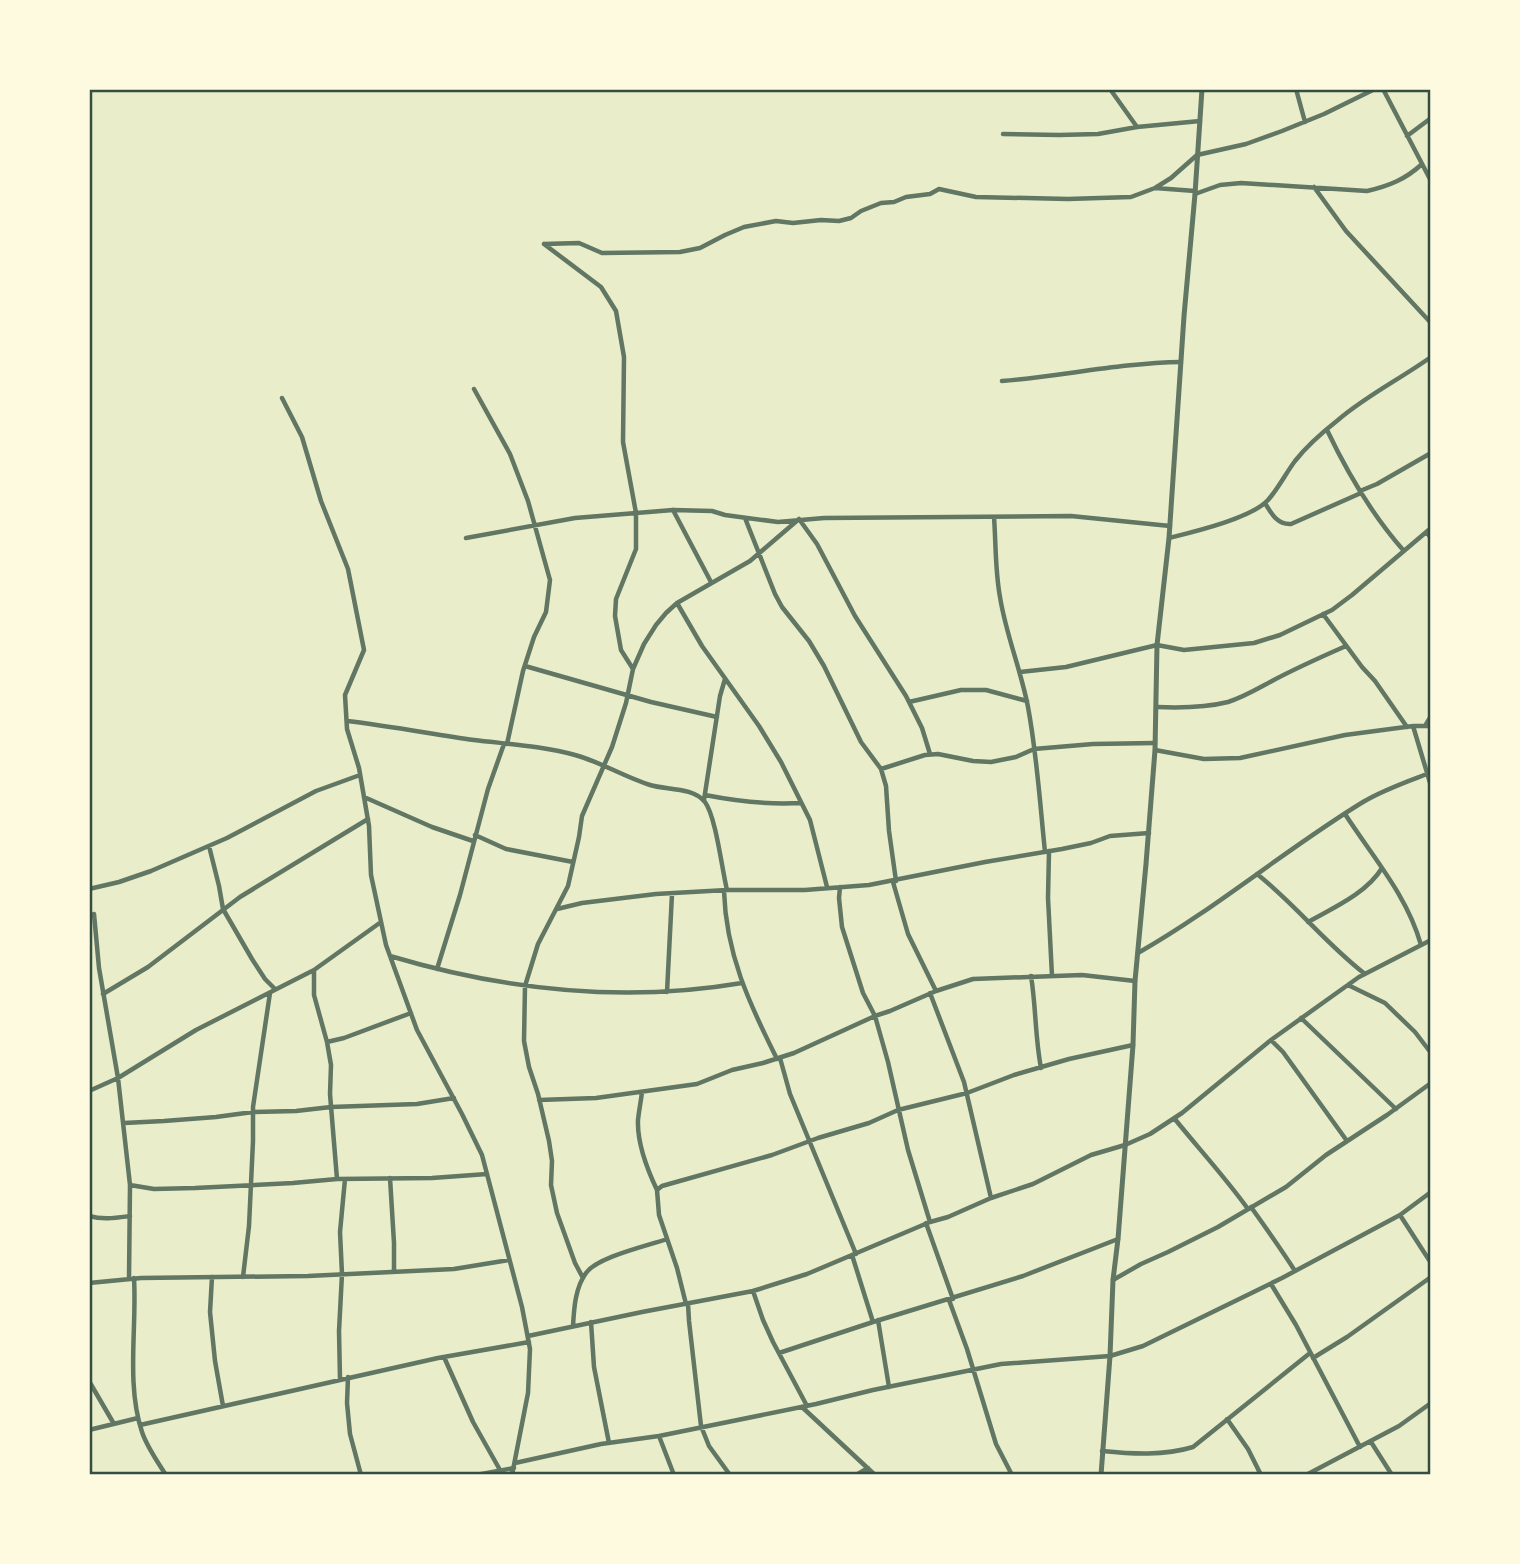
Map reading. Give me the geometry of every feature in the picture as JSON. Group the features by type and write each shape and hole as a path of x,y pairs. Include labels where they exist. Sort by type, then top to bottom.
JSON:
{"street":[{"path":"1110,89 1137,127"},
{"path":"1101,1475 1113,1280 1133,1045 1135,981 1155,750 1157,645 1170,526 1202,89"},
{"path":"1296,89 1306,122"},
{"path":"633,669 621,650 615,616 616,599 636,549 636,513 622,443 624,357 616,312 601,287 544,244 579,243 602,253 680,252 700,248 744,228 776,221 839,221 881,203 930,194 939,189 976,197 1131,197 1171,178 1197,155 1246,144 1306,122 1375,89"},
{"path":"1383,89 1431,181"},
{"path":"1407,136 1431,118"},
{"path":"1003,134 1098,134 1200,121"},
{"path":"1154,188 1195,193 1220,185 1241,183 1367,191 1387,186 1412,173 1422,164"},
{"path":"1314,187 1346,231 1431,323"},
{"path":"1169,538 1245,515 1258,508 1269,500 1298,457 1327,430 1360,403 1431,357"},
{"path":"1002,381 1181,362"},
{"path":"437,969 457,908 491,778 506,744 525,666 534,637 546,612 550,580 535,525 510,454 474,389"},
{"path":"282,398 302,438 321,500 348,569 364,650 345,695 347,729 360,775 368,819 371,875 381,922 416,1030 482,1155 522,1307 530,1349 528,1393 512,1475"},
{"path":"1327,430 1360,492 1404,551"},
{"path":"1265,503 1279,522 1290,524 1377,484 1431,453"},
{"path":"673,510 711,582"},
{"path":"466,538 575,517 673,510 712,511 778,522 799,519 1071,516 1170,526"},
{"path":"994,517 1000,599 1027,701 1047,851 1052,975"},
{"path":"745,518 782,607 809,641 861,742 881,769 886,786 895,881 908,934 933,992 964,1082 992,1199"},
{"path":"583,1278 556,1213 551,1185 549,1141 524,1041 525,986 538,944 568,886 582,816 604,766 628,695 633,669 644,644 656,625 677,603 750,561 799,519"},
{"path":"799,519 817,544 855,616 909,702 922,728 930,754"},
{"path":"1020,672 1066,667 1157,645 1184,650 1254,643 1280,635 1323,614 1352,595 1429,530 1431,540"},
{"path":"677,603 702,646 775,752 810,820 827,887"},
{"path":"1323,614 1410,727 1431,786"},
{"path":"1157,707 1183,708 1229,702 1252,694 1270,682 1346,646"},
{"path":"525,666 716,717"},
{"path":"725,679 716,717 704,797 713,824 725,891 728,934 742,983 757,1021 778,1058 854,1254 876,1321 889,1387"},
{"path":"909,702 961,691 986,690 1027,701"},
{"path":"1155,750 1204,759 1240,758 1345,735 1428,726 1431,716"},
{"path":"347,721 575,755 651,786 704,797 759,803 800,803"},
{"path":"881,769 930,754 991,762 1016,757 1034,749 1155,743"},
{"path":"1138,953 1190,922 1305,839 1345,814 1377,795 1427,774"},
{"path":"89,889 151,871 227,838 316,791 360,775"},
{"path":"364,797 432,827 506,849 573,862"},
{"path":"1345,814 1382,868 1415,926 1420,945"},
{"path":"103,993 148,967 240,897 368,819"},
{"path":"556,909 656,894 869,886 1091,843 1110,836 1149,833"},
{"path":"209,846 223,909 273,991 253,1112 249,1226 243,1277"},
{"path":"1308,922 1363,888 1377,877 1382,868"},
{"path":"1257,874 1365,974"},
{"path":"840,887 842,927 888,1062 928,1223 996,1444 1012,1475"},
{"path":"667,992 672,894"},
{"path":"94,914 103,993 118,1078 130,1185 134,1389 143,1434 166,1475"},
{"path":"89,1091 118,1078 196,1030 314,970 381,922"},
{"path":"140,1425 528,1339 591,1322 754,1292 807,1274 928,1223 1033,1184 1091,1155 1150,1134 1348,985 1431,940"},
{"path":"390,956 437,969 525,986 596,992 667,992 742,983"},
{"path":"314,970 314,995 331,1065 331,1107 337,1179"},
{"path":"539,1100 596,1098 697,1084 821,1042 874,1016 973,979 1082,975 1135,981"},
{"path":"1031,976 1041,1068"},
{"path":"1348,985 1385,1003 1415,1032 1431,1053"},
{"path":"327,1042 411,1013"},
{"path":"1301,1018 1396,1109"},
{"path":"1272,1040 1347,1141"},
{"path":"657,1190 671,1182 730,1168 869,1123 898,1110 967,1093 1041,1068 1133,1045"},
{"path":"1113,1280 1218,1227 1286,1187 1326,1155 1431,1083"},
{"path":"642,1092 639,1131 648,1170 657,1190 659,1215 687,1304 701,1426 709,1446 730,1475"},
{"path":"123,1123 253,1112 416,1104 454,1098"},
{"path":"1174,1118 1250,1208 1295,1271"},
{"path":"130,1185 154,1189 487,1174"},
{"path":"390,1178 394,1270"},
{"path":"340,1379 340,1232 345,1179"},
{"path":"476,1475 608,1443 659,1436 1001,1364 1110,1356 1172,1334 1400,1214 1431,1192"},
{"path":"1400,1214 1431,1263"},
{"path":"89,1216 113,1219 130,1216"},
{"path":"573,1326 579,1288 593,1265 667,1239"},
{"path":"779,1353 1023,1276 1118,1239"},
{"path":"89,1283 132,1278 308,1276 454,1269 509,1260"},
{"path":"212,1277 210,1312 223,1406"},
{"path":"1102,1451 1131,1454 1177,1452 1193,1447 1311,1356 1347,1337 1431,1277"},
{"path":"1271,1283 1360,1447"},
{"path":"754,1292 763,1320 805,1406 875,1475"},
{"path":"591,1322 594,1367 608,1443"},
{"path":"444,1357 472,1422 500,1470"},
{"path":"348,1377 350,1434 361,1475"},
{"path":"89,1381 114,1424"},
{"path":"1306,1475 1399,1426 1431,1403"},
{"path":"1424,1408 1431,1415"},
{"path":"89,1430 138,1418"},
{"path":"1227,1419 1248,1449 1261,1475"},
{"path":"659,1436 674,1475"},
{"path":"1371,1442 1392,1475"},
{"path":"856,1475 868,1468"}]}
